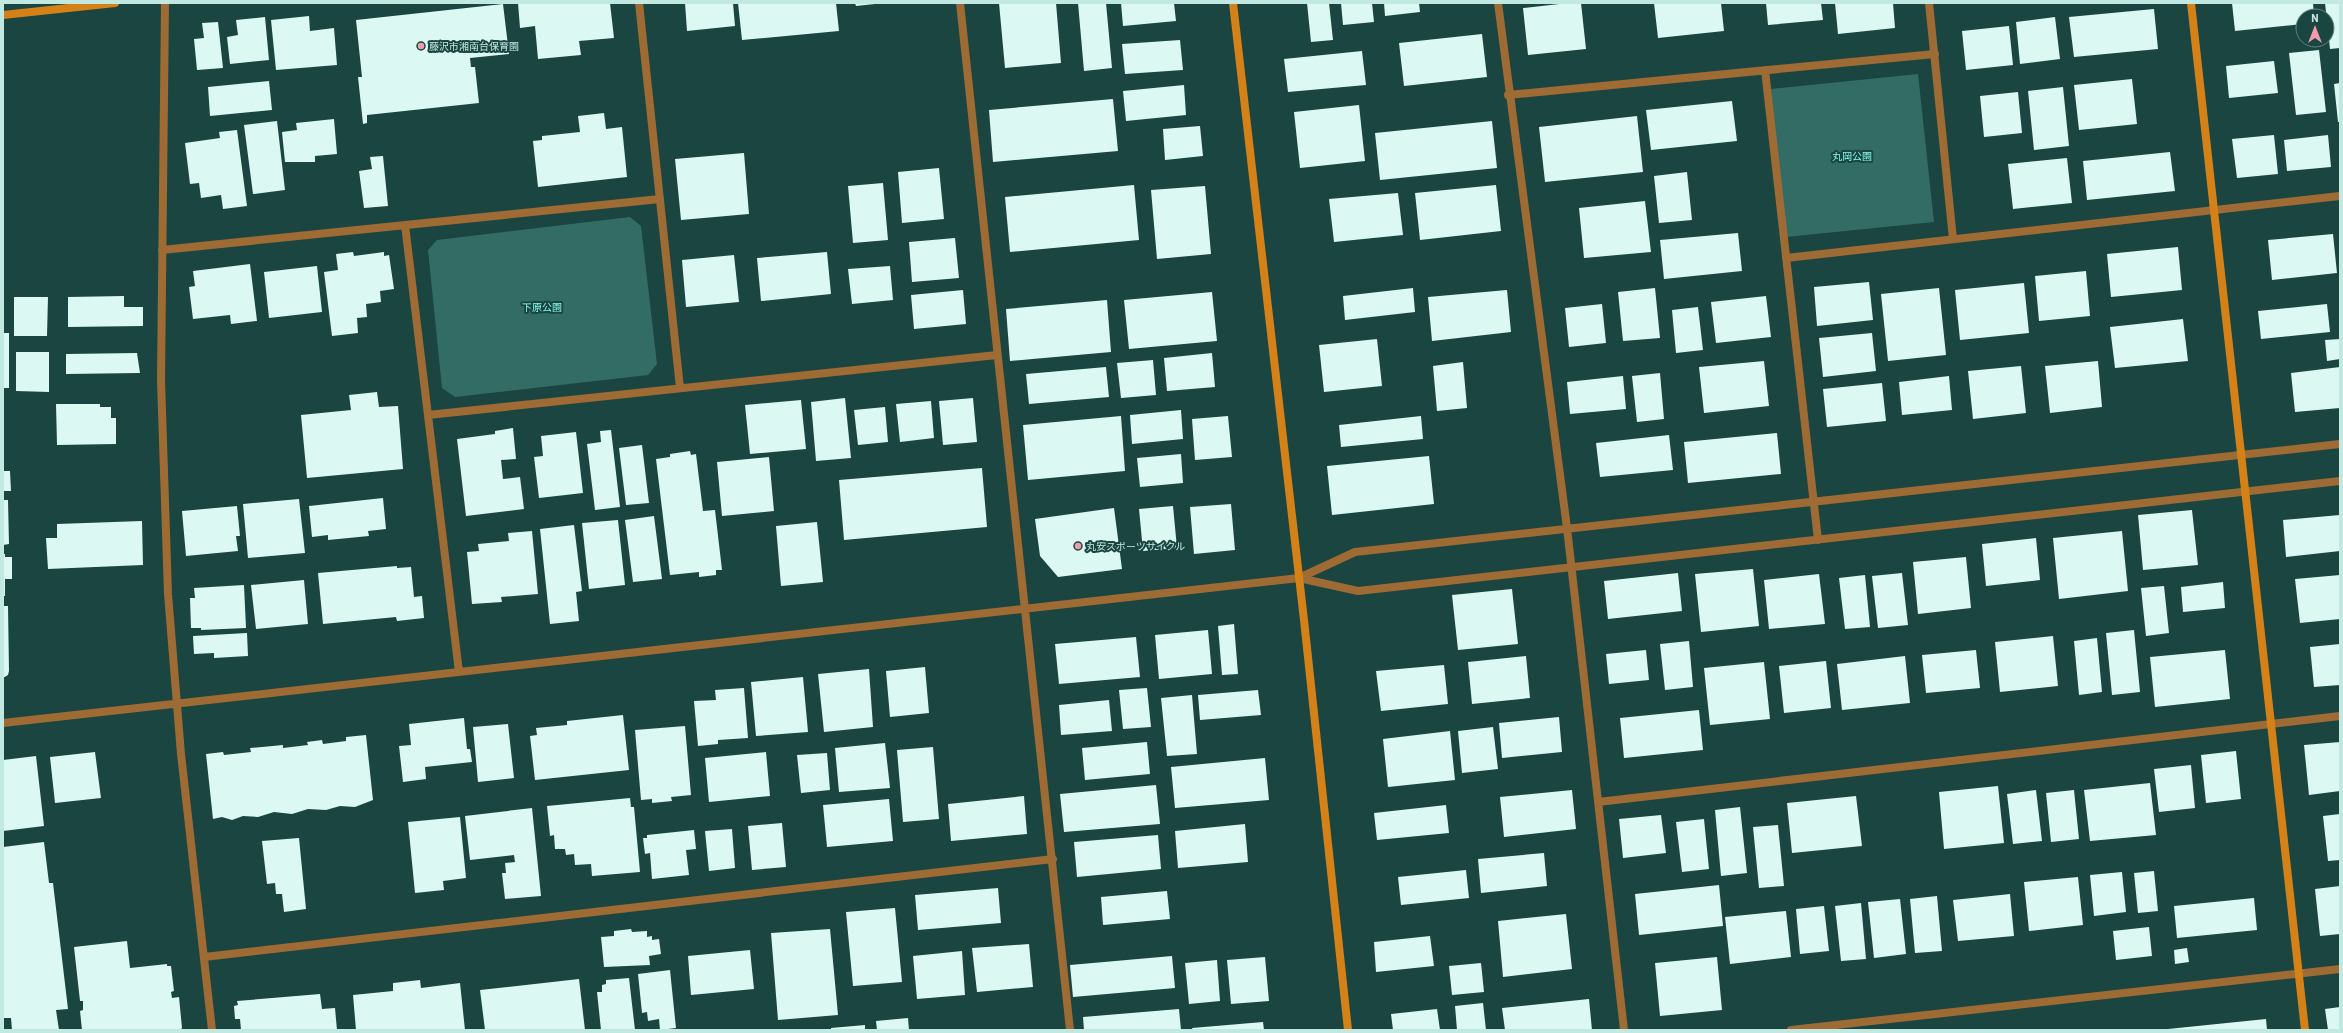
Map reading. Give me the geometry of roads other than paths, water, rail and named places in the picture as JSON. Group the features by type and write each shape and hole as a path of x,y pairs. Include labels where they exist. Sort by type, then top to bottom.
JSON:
{"street":[{"path":"3,15 115,3"},
{"path":"165,3 161,388 168,594 176,704 212,1030"},
{"path":"639,3 680,388"},
{"path":"960,3 1053,860 1070,1030"},
{"path":"1233,3 1299,578 1348,1030"},
{"path":"1498,3 1508,95 1572,567 1624,1030"},
{"path":"1929,3 1953,238"},
{"path":"2191,3 2305,1030"},
{"path":"1508,95 1935,54"},
{"path":"1765,70 1818,540"},
{"path":"1786,258 1953,238 2340,196"},
{"path":"162,250 660,199"},
{"path":"405,225 458,672"},
{"path":"428,415 998,354"},
{"path":"3,723 1299,578 1355,552 2340,444"},
{"path":"1299,578 1358,591 2340,481"},
{"path":"1598,802 2340,716"},
{"path":"204,958 1053,860"},
{"path":"1791,1030 2340,969"}],"place":[{"name":"藤沢市湘南台保育園","path":"421,46"},
{"name":"丸安スポーツサイクル","path":"1078,546"}],"park label":[{"name":"丸岡公園","path":"1852,156"},
{"name":"下原公園","path":"542,307"}]}
